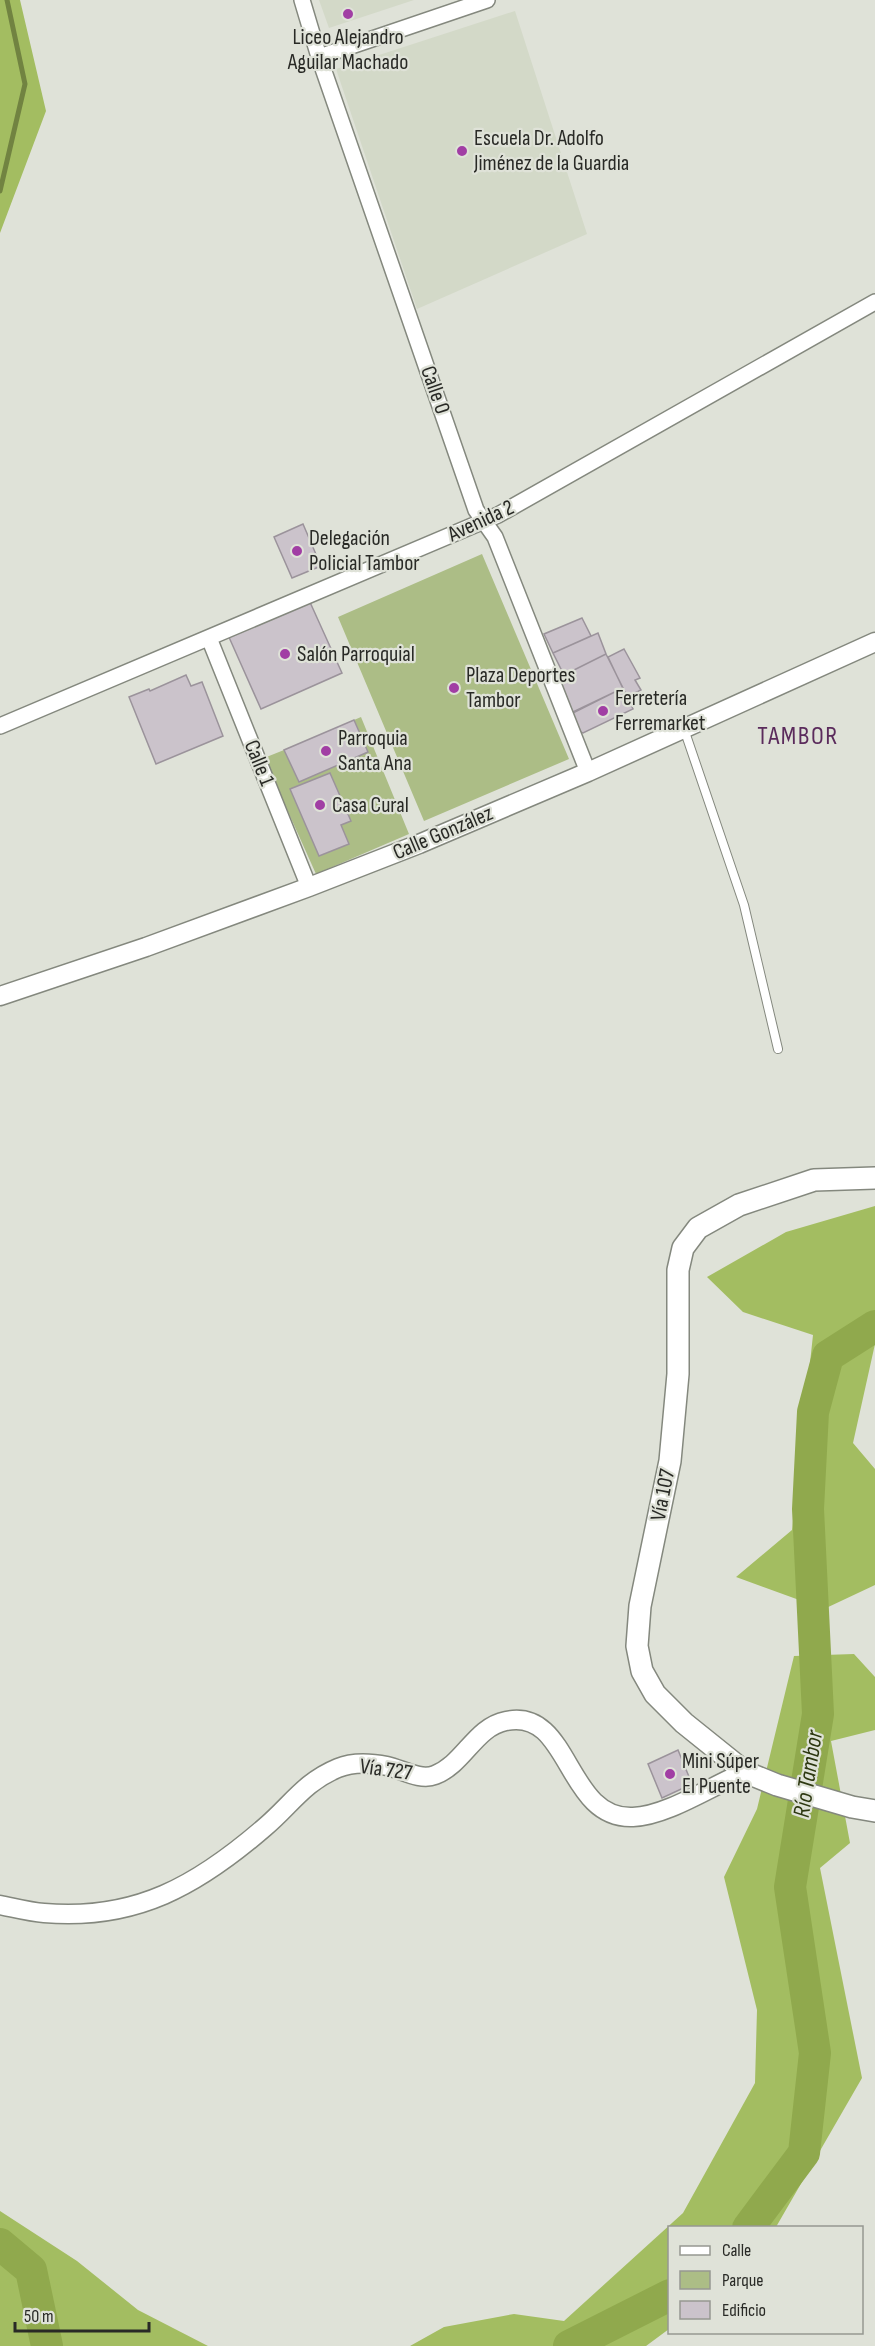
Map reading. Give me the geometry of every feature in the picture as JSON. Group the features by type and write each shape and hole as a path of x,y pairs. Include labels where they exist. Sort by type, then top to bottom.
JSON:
{"main road":[{"name":"Vía 107","path":"875,1178 814,1180 740,1205 698,1228 683,1248 678,1270 678,1374 670,1461 640,1606 637,1646 642,1671 656,1695 684,1723 745,1772 777,1785 852,1807 875,1811"}],"street":[{"name":"Calle 0","path":"302,0 476,510 495,537 588,772"},
{"path":"320,57 487,0"},
{"name":"Avenida 2","path":"0,726 485,521 875,302"},
{"name":"Calle 1","path":"209,638 309,887"},
{"name":"Calle González","path":"0,996 146,947 419,844 588,772 875,642"},
{"name":"Vía 727","path":"0,1905 44,1913 83,1913 118,1909 152,1901 188,1884 222,1862 267,1825 318,1776 341,1766 366,1764 387,1766 416,1774 434,1775 453,1764 483,1732 507,1720 524,1721 540,1727 548,1734 595,1805 603,1811 623,1817 656,1813 745,1772"}],"lane":[{"path":"684,728 744,904 778,1049"}],"shaded area":[{"name":"Liceo Alejandro Aguilar Machado","path":"319,0 414,0 329,28"},
{"name":"Escuela Dr. Adolfo Jiménez de la Guardia","path":"515,11 587,234 417,309 336,69"}],"green space":[{"path":"0,0 20,0 46,111 0,233"},
{"name":"Plaza Deportes Tambor","path":"482,554 569,759 424,821 338,617"},
{"path":"361,717 409,834 316,874 264,758 284,750 299,782 368,752 354,720"},
{"path":"875,1206 875,1344 853,1443 875,1469 875,1585 824,1609 736,1577 792,1530 813,1335 743,1312 707,1277 786,1232"},
{"path":"854,1654 875,1677 875,1730 831,1741 850,1843 820,1868 862,2078 777,2226 669,2226 683,2213 755,2083 757,2010 724,1877 757,1809 794,1656"},
{"path":"0,2211 77,2261 138,2310 208,2346 0,2346"},
{"path":"668,2227 668,2330 646,2346 410,2346 444,2327 514,2314 564,2321"}],"building":[{"name":"Delegación Policial Tambor","path":"303,524 321,566 292,578 274,537"},
{"name":"Salón Parroquial","path":"309,600 342,673 261,709 228,635"},
{"path":"582,618 591,636 553,653 544,634"},
{"path":"598,633 606,654 564,675 553,653"},
{"path":"624,649 640,678 635,680 641,690 627,697 608,657"},
{"path":"606,654 623,688 573,713 556,679"},
{"path":"186,675 191,686 202,682 223,736 156,764 129,697 149,689 150,691"},
{"name":"Ferretería Ferremarket","path":"623,688 633,709 583,733 578,731 571,713"},
{"name":"Parroquia Santa Ana","path":"354,720 368,752 299,782 284,750"},
{"name":"Casa Cural","path":"330,773 351,821 341,825 349,844 319,856 290,789"},
{"name":"Mini Súper El Puente","path":"678,1750 692,1784 662,1798 648,1764"}],"waterway":[{"path":"0,191 25,84 7,0"},
{"name":"Río Tambor","path":"749,2226 804,2153 815,2053 790,1887 818,1714 808,1509 813,1412 828,1356 875,1326"},
{"name":"Río Tambor","path":"0,2244 31,2270 47,2346"},
{"name":"Río Tambor","path":"569,2346 668,2296"}],"place":[{"name":"Liceo Alejandro Aguilar Machado","path":"348,14"},
{"name":"Escuela Dr. Adolfo Jiménez de la Guardia","path":"462,151"},
{"name":"Delegación Policial Tambor","path":"297,551"},
{"name":"Salón Parroquial","path":"285,654"},
{"name":"Plaza Deportes Tambor","path":"454,688"},
{"name":"Ferretería Ferremarket","path":"603,711"},
{"name":"Parroquia Santa Ana","path":"326,751"},
{"name":"Casa Cural","path":"320,805"},
{"name":"Mini Súper El Puente","path":"670,1774"}],"district":[{"name":"TAMBOR","path":"798,736"}]}
